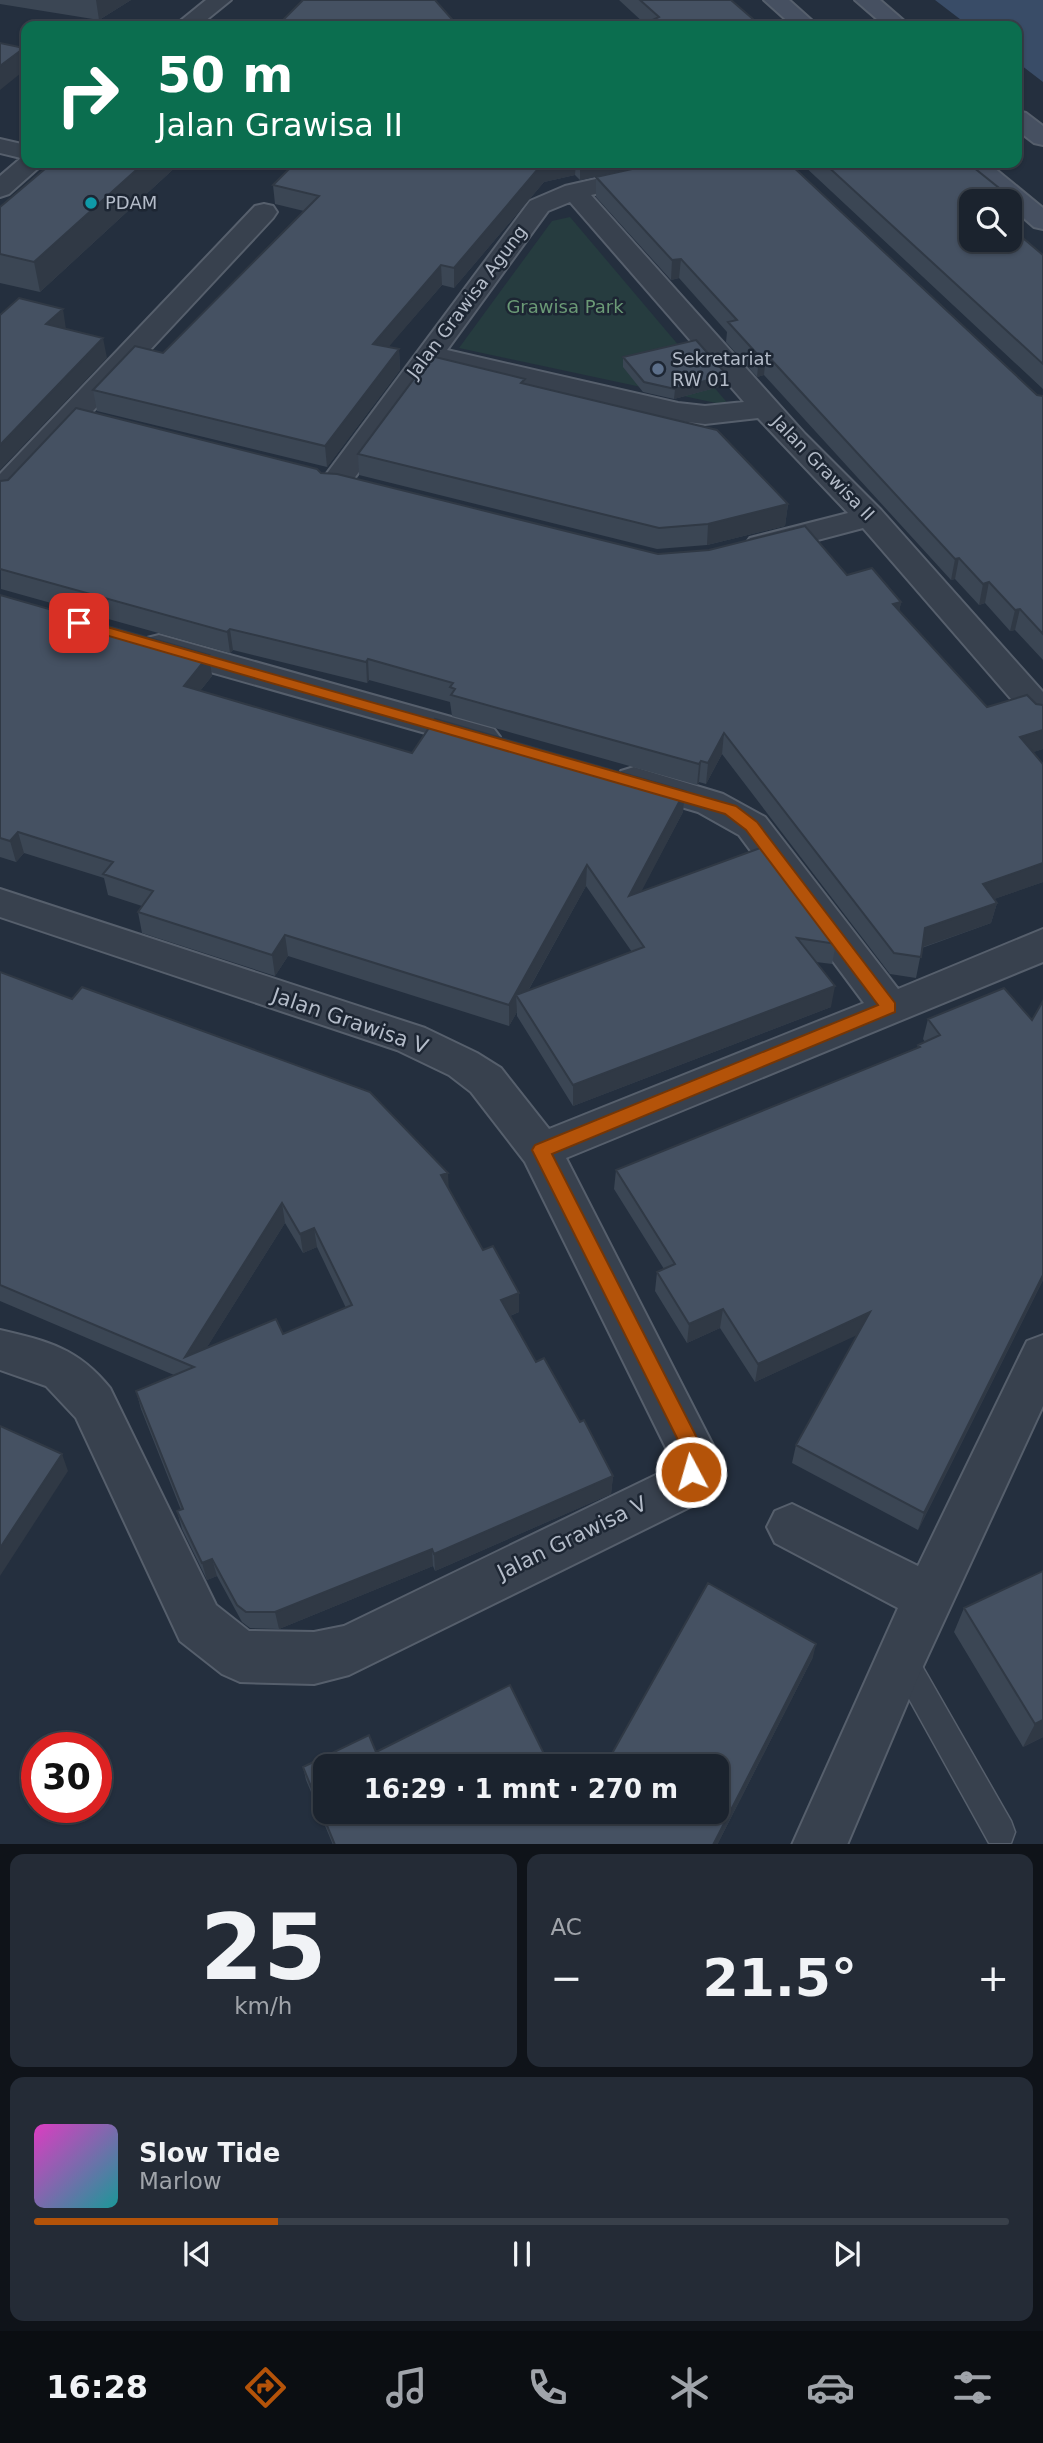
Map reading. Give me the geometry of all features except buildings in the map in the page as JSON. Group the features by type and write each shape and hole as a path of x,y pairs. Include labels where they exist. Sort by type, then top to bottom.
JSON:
{"main road":[{"path":"775,0 801,21"},
{"path":"866,0 893,21"},
{"path":"1022,122 1043,138"},
{"path":"979,168 1043,221"}],"street":[{"path":"192,21 220,0"},
{"path":"0,146 21,151"},
{"path":"0,189 25,168"},
{"name":"Jalan Grawisa Agung","path":"334,484 539,206 635,168"},
{"name":"Jalan Grawisa II","path":"574,191 767,408 870,517 1043,714"},
{"path":"0,492 87,419 264,212"},
{"path":"427,355 678,412 705,415 767,408"},
{"path":"732,552 870,517"},
{"path":"121,635 511,745"},
{"path":"605,772 713,803 731,810 751,826 889,1007"},
{"name":"Jalan Grawisa V","path":"0,903 411,1040 439,1052 486,1080 541,1150 695,1457 691,1472 679,1488 349,1650 314,1658 240,1656 198,1623 93,1404 77,1381 54,1364 0,1350"},
{"path":"541,1150 889,1007 1021,956 1043,944"},
{"path":"819,1844 901,1657 1043,1356"},
{"path":"792,1527 930,1598"}],"lane":[{"path":"901,1657 1000,1832"}],"green space":[{"name":"Grawisa Park","path":"570,217 730,406 459,348 552,221"}],"water":[{"path":"935,0 1043,0 1043,82 1022,66 1022,21 962,21"}],"place":[{"name":"PDAM","path":"91,203"},
{"name":"Sekretariat RW 01","path":"658,369"}],"route":[{"path":"79,623 731,810 751,826 889,1007 541,1150 685,1434 695,1457 691,1472"}]}
